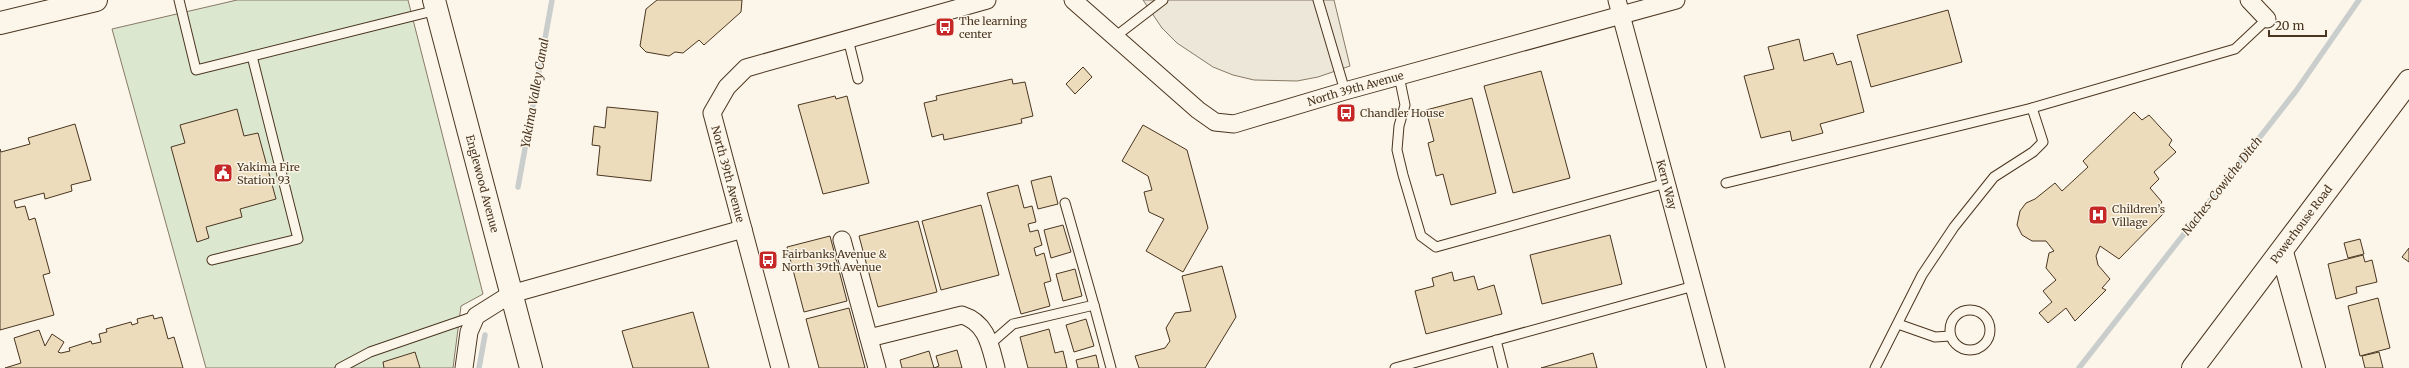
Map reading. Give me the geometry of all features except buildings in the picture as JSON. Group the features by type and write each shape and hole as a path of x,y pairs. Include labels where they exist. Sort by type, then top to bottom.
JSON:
{"street":[{"path":"0,23 96,0"},
{"name":"North 39th Avenue","path":"476,316 511,294 743,229 712,114 727,87 746,68 987,0"},
{"name":"North 39th Avenue","path":"1073,0 1116,36 1198,110 1215,122 1234,124 1345,90 1399,76 1619,8 1676,0"},
{"path":"2249,0 2267,19"},
{"name":"Englewood Avenue","path":"436,5 531,368"},
{"name":"Kern Way","path":"1619,8 1716,368"},
{"name":"Powerhouse Road","path":"2193,368 2282,252 2409,81"},
{"path":"743,229 780,368"},
{"path":"842,240 877,368"},
{"path":"2282,252 2314,368"},
{"path":"869,338 962,315 975,320 984,330 990,344 996,368"},
{"path":"464,368 469,332 476,316"}],"lane":[{"path":"179,0 196,70 436,5"},
{"path":"1116,36 1163,0"},
{"path":"1318,0 1345,90"},
{"path":"1726,183 2032,108 2235,49 2267,19"},
{"path":"848,39 858,79"},
{"path":"212,260 298,239 252,56"},
{"path":"1399,76 1405,105 1399,126 1397,150 1420,236 1436,248 1666,183"},
{"path":"1875,368 1922,275 1954,228 1994,177 2033,152 2043,142 2032,108"},
{"path":"1065,203 1110,368"},
{"path":"1395,368 1694,286"},
{"path":"990,344 1013,324 1094,305"},
{"path":"1964,311 1979,313 1989,325 1987,340 1975,350 1960,348 1950,336 1952,320 1964,311"},
{"path":"340,368 370,352 476,316"},
{"path":"1898,324 1935,337 1950,336"},
{"path":"1496,340 1503,368"}],"green space":[{"path":"237,0 408,0 483,294 461,306 453,368 206,368 112,29"}],"shaded area":[{"path":"1143,0 1334,0 1350,66 1318,77 1297,81 1254,80 1233,75 1213,67 1177,43 1162,28"}],"waterway":[{"name":"Yakima Valley Canal","path":"518,187 552,0"},
{"name":"Naches-Cowiche Ditch","path":"2079,368 2296,91 2359,0"},
{"name":"Yakima Valley Canal","path":"479,368 485,335"}],"place":[{"name":"The learning center","path":"945,27"},
{"name":"Chandler House","path":"1346,113"},
{"name":"Yakima Fire Station 93","path":"223,173"},
{"name":"Children’s Village","path":"2098,215"},
{"name":"Fairbanks Avenue & North 39th Avenue","path":"768,260"}]}
